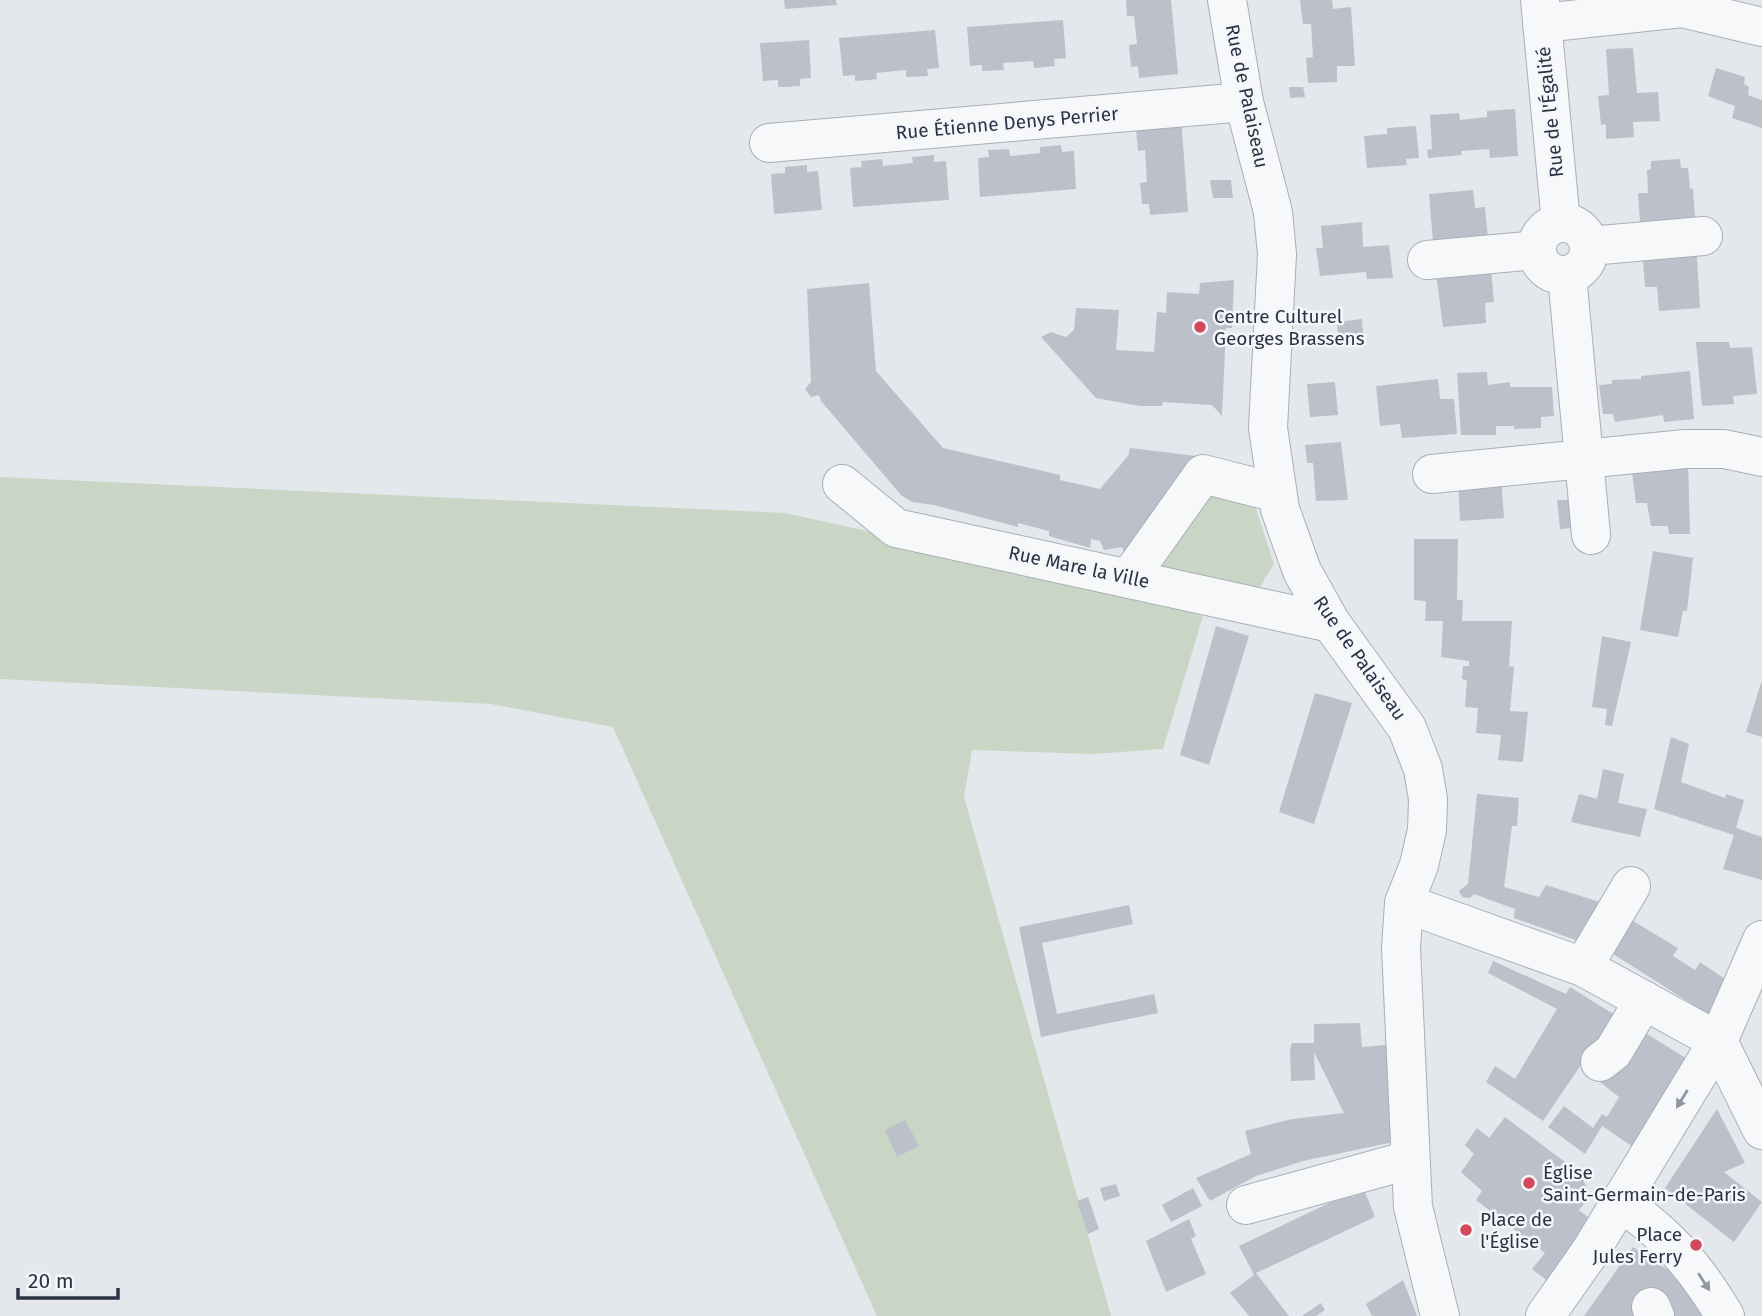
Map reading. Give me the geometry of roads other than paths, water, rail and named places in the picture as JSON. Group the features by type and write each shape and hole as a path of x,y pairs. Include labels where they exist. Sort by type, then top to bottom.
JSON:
{"street":[{"name":"Rue de Palaiseau","path":"1227,0 1244,102 1273,212 1277,254 1268,428 1278,494 1302,571 1331,623 1407,728 1423,769 1428,799 1427,830 1419,865 1404,903 1401,948 1413,1207 1440,1316"},
{"path":"1541,12 1682,8 1762,27"},
{"name":"Rue de l'Égalité","path":"1541,12 1591,535"},
{"name":"Rue Étienne Denys Perrier","path":"769,144 1244,102"},
{"path":"1427,260 1703,236"},
{"path":"1432,474 1583,458 1724,449 1762,457"},
{"path":"1129,578 1203,474 1278,494"},
{"name":"Rue Mare la Ville","path":"842,484 897,528 1331,623"},
{"path":"1583,967 1631,886"},
{"path":"1404,903 1583,967 1718,1041 1762,1130"},
{"path":"1545,1316 1620,1201 1718,1041 1762,940"},
{"path":"1600,1062 1613,1052 1644,1000"},
{"path":"1246,1205 1409,1160"},
{"path":"1620,1201 1662,1232 1687,1259 1725,1316"}],"place":[{"name":"Centre Culturel Georges Brassens","path":"1200,327"},
{"name":"Église Saint-Germain-de-Paris","path":"1529,1183"},
{"name":"Place de l'Église","path":"1466,1230"},
{"name":"Place Jules Ferry","path":"1696,1245"}]}
